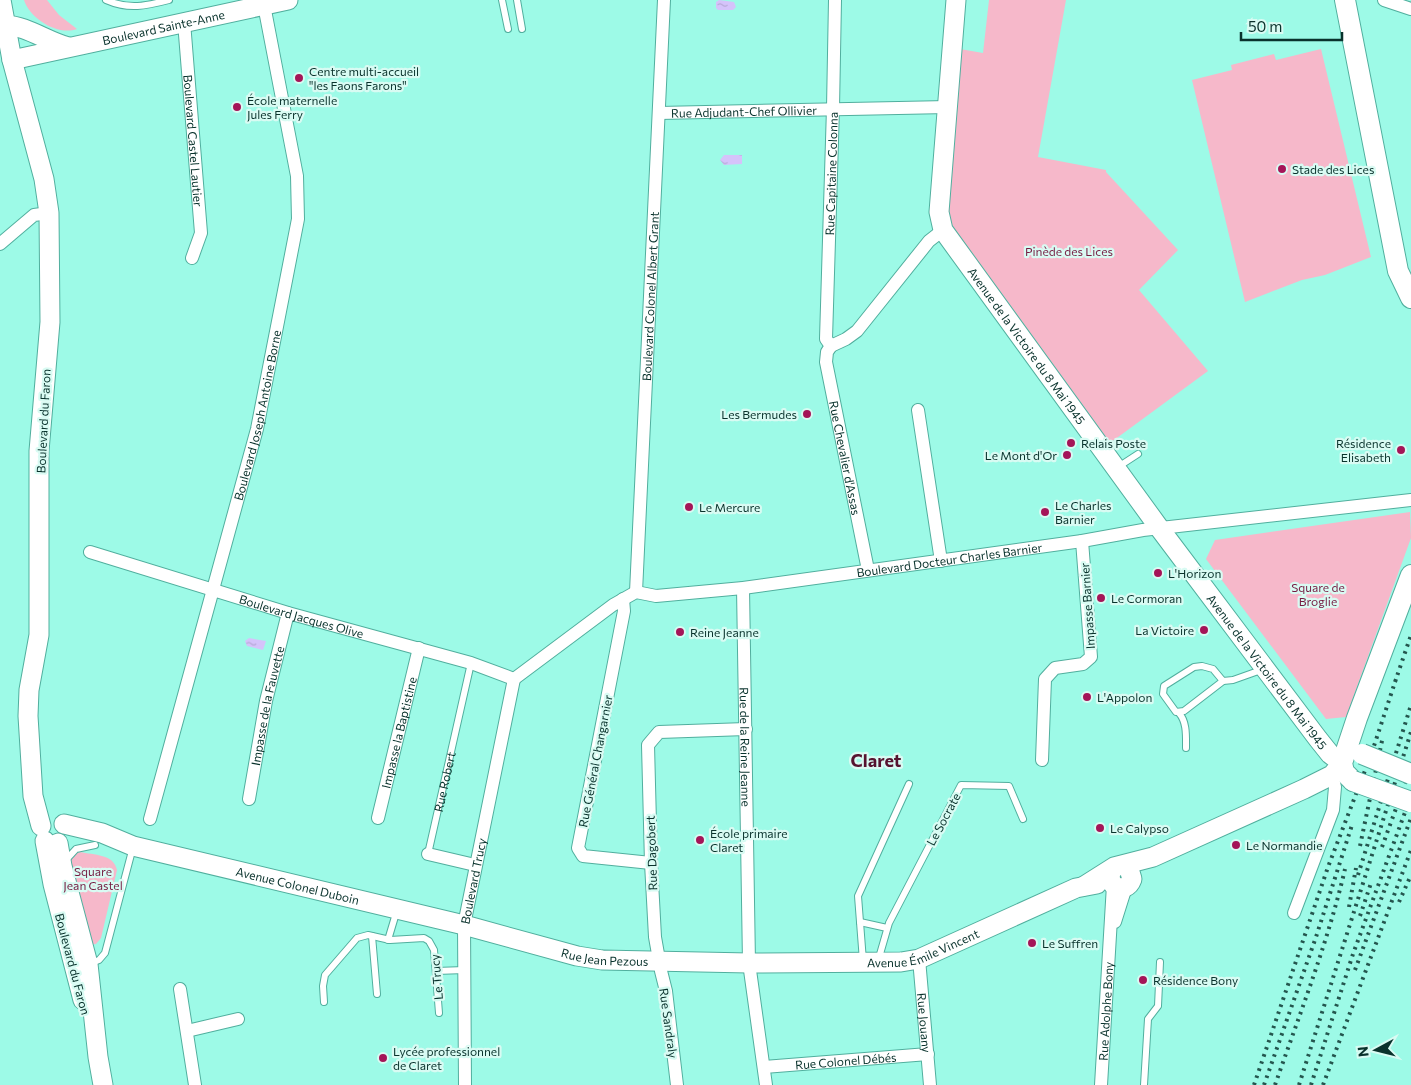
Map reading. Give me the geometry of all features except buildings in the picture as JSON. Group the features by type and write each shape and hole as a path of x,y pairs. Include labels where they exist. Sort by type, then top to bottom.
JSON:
{"main road":[{"path":"1345,0 1398,271 1411,298"},
{"path":"1349,768 1358,749 1354,725 1411,575"},
{"path":"1349,768 1411,774"},
{"path":"1349,768 1411,789"},
{"path":"1349,768 1411,802"}],"street":[{"name":"Boulevard Sainte-Anne","path":"12,60 288,0"},
{"name":"Boulevard Colonel Albert Grant","path":"636,592 664,0"},
{"name":"Rue Capitaine Colonna","path":"831,346 826,339 835,0"},
{"name":"Avenue de la Victoire du 8 Mai 1945","path":"956,0 939,212 943,230 1160,529 1330,754 1349,768"},
{"path":"1384,0 1411,9"},
{"name":"Boulevard du Faron","path":"1,1 12,60 44,179 49,213 50,322 39,451 38,635 30,690 28,738 33,786 55,831 103,1085"},
{"name":"Boulevard Joseph Antoine Borne","path":"150,819 257,429 298,219 296,176 264,5"},
{"name":"Boulevard Castel Lautier","path":"184,22 200,233 192,258"},
{"path":"5,24 15,25 44,39 69,47"},
{"name":"Rue Adjudant-Chef Ollivier","path":"659,113 948,107"},
{"path":"0,244 34,215 49,213"},
{"path":"831,346 857,331 925,245 943,230"},
{"name":"Rue Chevalier d'Assas","path":"831,346 827,352 826,362 868,570"},
{"path":"918,410 941,561"},
{"name":"Boulevard Docteur Charles Barnier","path":"636,592 656,596 743,588 1160,529 1411,500"},
{"name":"Impasse Barnier","path":"1042,760 1045,679 1055,668 1083,664 1090,657 1082,541"},
{"name":"Boulevard Jacques Olive","path":"90,552 288,613 471,663 514,679"},
{"name":"Rue de la Reine Jeanne","path":"743,588 749,963 766,1085"},
{"path":"514,679 623,599 636,592"},
{"name":"Rue Général Changarnier","path":"623,599 624,611 578,848 584,856 651,863"},
{"name":"Impasse de la Fauvette","path":"248,799 266,701 288,613"},
{"name":"Impasse la Baptistine","path":"378,818 420,648"},
{"name":"Boulevard Trucy","path":"465,1085 464,925 514,679"},
{"name":"Rue Dagobert","path":"659,961 655,938 651,863 648,745 659,732 746,729"},
{"path":"1294,913 1333,810 1336,787 1349,768"},
{"name":"Avenue Émile Vincent","path":"749,963 901,962 919,959 1084,886 1120,878 1153,857 1349,768"},
{"name":"Boulevard du Faron","path":"55,831 52,884 81,965"},
{"name":"Avenue Colonel Duboin","path":"55,831 95,845 111,847 133,846"},
{"name":"Avenue Colonel Duboin","path":"55,831 102,834 133,846 464,925"},
{"name":"Rue Robert","path":"428,854 475,864"},
{"name":"Rue Adolphe Bony","path":"1101,1085 1111,899 1120,878"},
{"name":"Rue Jean Pezous","path":"464,925 577,956 602,960 749,963"},
{"name":"Rue Jouany","path":"919,959 930,1085"},
{"name":"Rue Sandraly","path":"659,961 666,991 677,1085"},
{"path":"180,988 195,1085"},
{"path":"186,1032 238,1019"},
{"name":"Rue Colonel Débés","path":"764,1067 928,1054"}],"lane":[{"path":"106,0 117,4 140,7 170,0"},
{"path":"502,0 508,29"},
{"path":"517,0 522,29"},
{"path":"1117,468 1138,454"},
{"name":"Rue Robert","path":"428,854 471,663"},
{"path":"1186,748 1186,729 1182,716 1176,712 1163,694 1164,686 1194,667 1202,666 1213,669 1223,681"},
{"path":"1179,713 1223,681 1233,680 1266,669"},
{"path":"871,962 860,922 858,896 909,784"},
{"name":"Le Socrate","path":"887,928 961,785 1009,786 1023,819"},
{"path":"62,866 76,849 95,845"},
{"name":"Boulevard du Faron","path":"81,965 99,960 105,953 133,846"},
{"path":"388,940 397,909"},
{"path":"860,922 887,928 871,962"},
{"path":"324,1002 323,980 327,971 353,941 361,936 372,936 378,994"},
{"name":"Le Trucy","path":"372,936 388,940 427,939 431,943 434,950 439,1013"},
{"path":"1144,1085 1148,1019 1158,1006 1160,962"},
{"path":"436,971 465,970"}],"green space":[{"path":"24,0 47,0 59,15 77,29 70,31 53,28 32,14"},
{"name":"Pinède des Lices","path":"989,0 1066,0 1038,157 1106,170 1178,250 1139,290 1208,371 1110,443 948,220 960,49 983,53"},
{"name":"Stade des Lices","path":"1321,49 1371,257 1325,275 1302,280 1245,302 1192,80 1232,70 1231,65 1274,54 1276,60"},
{"name":"Square de Broglie","path":"1410,512 1411,538 1346,717 1326,719 1206,559 1215,540"},
{"name":"Square Jean Castel","path":"80,852 108,858 117,870 101,938 96,944 89,945 70,859 74,854"}],"water":[{"path":"719,0 734,2 736,7 733,10 718,10 716,2"},
{"path":"724,155 742,155 742,164 724,165 720,160"},
{"path":"249,638 266,641 263,650 247,646 245,641"}],"railway":[{"path":"1395,682 1411,635"},
{"path":"1254,1085 1328,867 1371,755 1397,676"},
{"path":"1358,875 1411,705"},
{"path":"1299,1085 1411,732"},
{"path":"1360,846 1383,736"},
{"path":"1382,847 1411,767"},
{"path":"1311,1085 1353,954 1411,796"},
{"path":"1355,970 1411,818"},
{"path":"1264,1085 1316,937 1352,825"},
{"path":"1323,1085 1411,850"},
{"path":"1349,907 1356,868"},
{"path":"1275,1085 1322,950 1345,869"},
{"path":"1399,902 1411,875"},
{"path":"1360,916 1371,883"}],"place":[{"name":"Centre multi-accueil \"les Faons Farons\"","path":"299,78"},
{"name":"École maternelle Jules Ferry","path":"237,107"},
{"name":"Stade des Lices","path":"1282,169"},
{"name":"Les Bermudes","path":"807,414"},
{"name":"Relais Poste","path":"1071,443"},
{"name":"Résidence Elisabeth","path":"1401,450"},
{"name":"Le Mont d'Or","path":"1067,455"},
{"name":"Le Mercure","path":"689,507"},
{"name":"Le Charles Barnier","path":"1045,512"},
{"name":"L'Horizon","path":"1158,573"},
{"name":"Le Cormoran","path":"1101,598"},
{"name":"La Victoire","path":"1204,630"},
{"name":"Reine Jeanne","path":"680,632"},
{"name":"L'Appolon","path":"1087,697"},
{"name":"Le Calypso","path":"1100,828"},
{"name":"École primaire Claret","path":"700,840"},
{"name":"Le Normandie","path":"1236,845"},
{"name":"Le Suffren","path":"1032,943"},
{"name":"Résidence Bony","path":"1143,980"},
{"name":"Lycée professionnel de Claret","path":"383,1058"}],"district":[{"name":"Claret","path":"876,760"}]}
